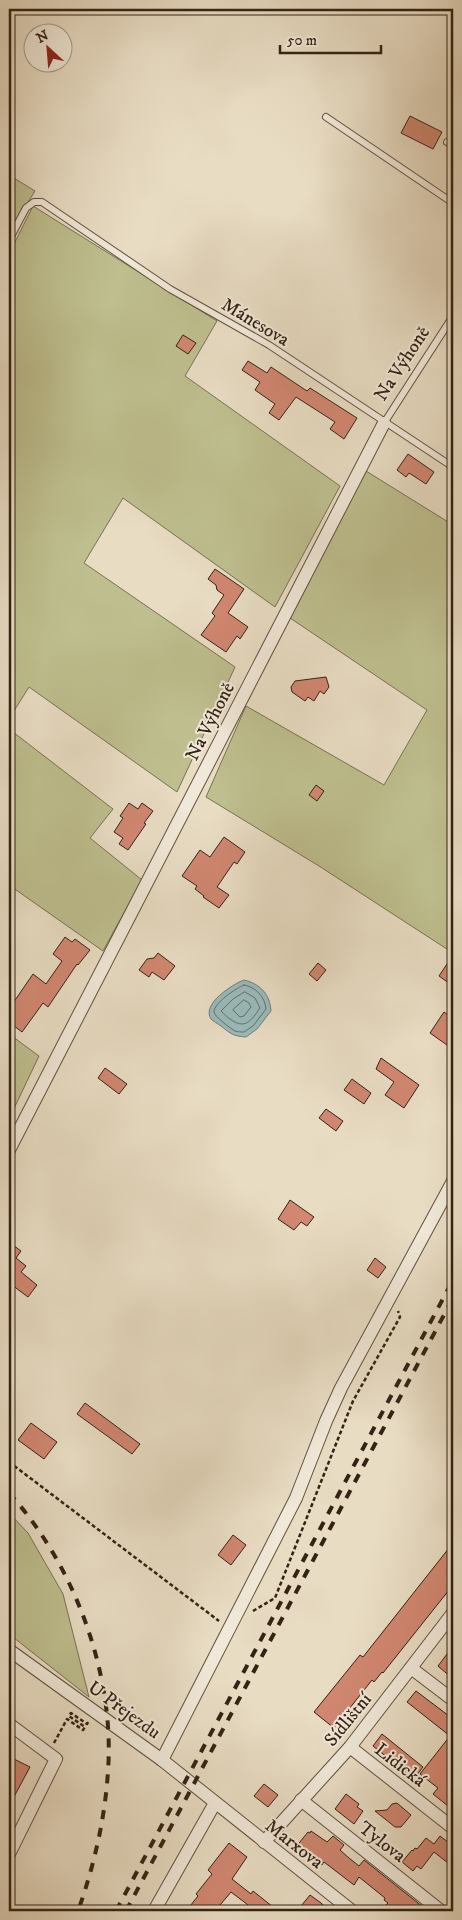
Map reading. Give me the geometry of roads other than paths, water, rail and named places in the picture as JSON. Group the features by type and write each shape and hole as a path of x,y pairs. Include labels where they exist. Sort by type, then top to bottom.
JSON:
{"street":[{"name":"Na Výhoně","path":"9,1150 384,423"},
{"path":"162,1760 296,1498 341,1388 453,1182"},
{"name":"Sídlištní","path":"264,1842 350,1747 453,1613"},
{"name":"U Přejezdu","path":"9,1650 162,1760 215,1803"},
{"path":"411,1668 453,1700"},
{"path":"9,1724 52,1756 9,1854"},
{"name":"Lidická","path":"350,1747 453,1828"},
{"name":"Tylova","path":"301,1800 441,1911"},
{"path":"154,1911 215,1803"},
{"name":"Marxova","path":"215,1803 352,1911"}],"lane":[{"path":"326,117 453,203"},
{"name":"Mánesova","path":"9,240 26,208 34,202 42,202 170,289 270,345 384,423 453,467"},
{"name":"Na Výhoně","path":"384,423 453,316"}],"water":[{"path":"244,980 255,984 264,991 269,1000 271,1011 257,1029 246,1037 230,1033 211,1019 209,1013 210,1007 220,995"}],"railway":[{"path":"116,1911 453,1280"},
{"path":"126,1911 453,1298"},
{"path":"9,1493 32,1521 53,1553 71,1587 86,1622 97,1659 105,1697 108,1771 104,1807 94,1860 78,1911"}]}
